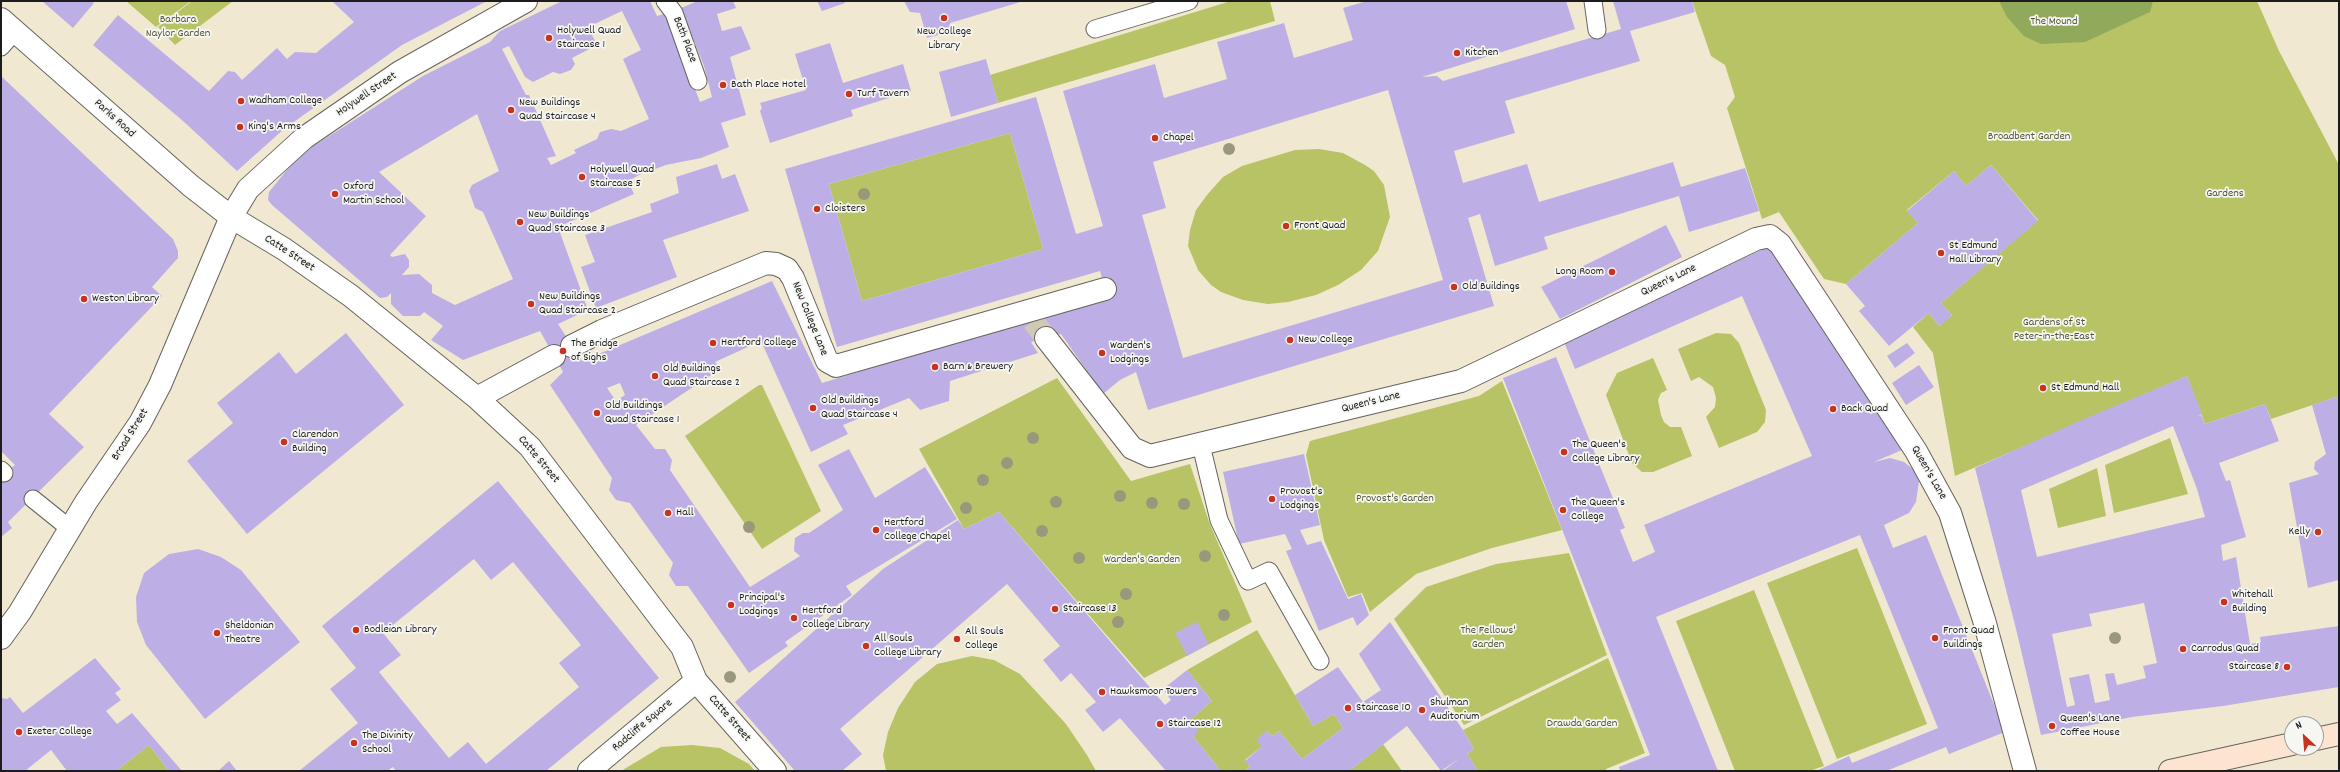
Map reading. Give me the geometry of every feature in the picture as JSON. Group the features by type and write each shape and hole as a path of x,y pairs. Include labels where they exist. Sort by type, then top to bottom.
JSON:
{"street":[{"name":"Holywell Street","path":"231,217 248,189 304,138 400,72 526,1"},
{"name":"Parks Road","path":"6,32 231,217"},
{"name":"Catte Street","path":"231,217 284,249 352,296 477,398 530,447 682,647 696,681 775,771"},
{"name":"Broad Street","path":"1,638 20,612 69,528 136,429 160,385 231,217"},
{"name":"Queen's Lane","path":"1046,338 1132,448 1150,456 1202,445 1461,381 1756,239 1770,236 1780,244 1912,444 1950,513 1984,620 2025,771"},
{"name":"New College Lane","path":"477,398 602,331 766,263 776,264 787,270 793,278 826,360 836,366 1030,316 1105,289"},
{"name":"Radcliffe Square","path":"589,771 696,681"},
{"path":"2324,737 2339,734"},
{"path":"2170,771 2284,746"}],"lane":[{"name":"Bath Place","path":"665,1 674,13 698,81"},
{"path":"1095,29 1189,1"},
{"path":"1593,1 1597,30"},
{"path":"1202,445 1220,520 1248,581 1268,571 1320,661"},
{"path":"33,499 69,528"}],"green space":[{"path":"126,1 191,1 156,27"},
{"name":"Barbara Naylor Garden","path":"192,1 233,1 175,45 158,27"},
{"path":"1231,1 1270,1 1275,21 998,103 990,75"},
{"name":"Gardens","path":"1692,1 2257,1 2279,51 2339,165 2339,396 2271,419 2265,404 2205,424 2187,376 1955,476 1933,353 1913,327 1929,313 1939,326 1952,315 1941,303 2038,220 1991,165 1966,186 1954,171 1907,210 1918,223 1846,284 1824,279 1779,212 1762,219 1727,108 1735,97 1725,65 1711,56"},
{"name":"The Mound","path":"1999,1 2153,1 2150,12 2085,42 2041,44 2024,36 2007,17"},
{"name":"Cloisters","path":"1010,133 1043,249 862,301 829,184"},
{"path":"1319,149 1343,153 1365,165 1374,171 1384,185 1390,217 1378,251 1361,270 1338,285 1316,295 1288,302 1268,304 1243,300 1221,292 1211,285 1198,270 1188,246 1190,230 1196,210 1207,195 1223,177 1242,166 1295,150"},
{"path":"1716,333 1731,334 1739,343 1766,410 1765,422 1757,432 1719,448 1706,417 1715,407 1716,398 1713,387 1699,377 1691,381 1678,349"},
{"path":"1653,358 1667,390 1661,393 1658,400 1661,415 1664,422 1670,427 1681,427 1692,456 1653,472 1642,472 1632,463 1606,395 1617,373"},
{"name":"Warden's Garden","path":"1057,378 1131,481 1190,464 1209,522 1252,622 1144,678 999,512 964,529 919,449"},
{"name":"Provost's Garden","path":"1502,381 1562,530 1492,548 1416,574 1370,612 1362,593 1348,597 1324,540 1306,455 1310,441 1479,396"},
{"path":"759,385 762,385 821,511 762,549 685,436"},
{"path":"2170,438 2188,494 2114,513 2105,465"},
{"path":"2097,468 2106,516 2058,528 2049,489"},
{"path":"1857,548 1927,724 1837,759 1767,583"},
{"name":"The Fellows' Garden","path":"1569,553 1607,655 1464,725 1394,619 1426,587 1496,564"},
{"path":"1754,590 1824,766 1810,771 1735,771 1676,621"},
{"path":"1257,630 1313,726 1334,714 1343,728 1302,759 1279,731 1273,736 1266,731 1261,747 1245,760 1250,766 1245,771 1221,771 1193,736 1197,728 1190,720 1212,701 1187,670"},
{"path":"972,656 994,660 1020,674 1066,724 1096,771 886,771 883,755 888,732 898,708 915,682 937,664"},
{"name":"Drawda Garden","path":"1608,658 1645,753 1606,769 1606,771 1478,771 1467,754 1474,749 1463,730"},
{"path":"1383,744 1402,771 1349,771"},
{"path":"149,745 169,771 116,771"},
{"path":"692,745 720,748 749,764 755,771 621,771 661,747"}],"building":[{"path":"42,1 91,1 94,3 73,28"},
{"path":"332,1 487,1 402,45 284,129 237,171 183,121 93,45 118,15 209,91 228,71 235,72 242,80 277,48 287,59 295,52 316,53 354,22"},
{"path":"562,1 650,1 657,16 666,13 700,102 712,97 704,66 681,8 698,1 733,1 736,8 717,14 722,31 741,26 751,49 730,57 746,115 721,123 729,147 701,158 666,165 641,174 628,181 634,194 558,227 588,310 558,324 582,361 772,281 822,383 996,330 1108,299 1100,271 837,347 785,169 1036,97 1076,234 1103,226 1063,91 1155,64 1164,98 1227,79 1217,42 1284,23 1294,58 1353,40 1343,8 1367,1 1566,1 1575,29 1422,77 1437,76 1443,81 1621,29 1613,1 1692,1 1695,12 1630,31 1640,61 1505,101 1515,133 1454,151 1463,183 1527,164 1539,202 1673,162 1681,187 1745,168 1759,211 1689,232 1679,196 1544,237 1548,249 1495,266 1480,214 1468,218 1494,306 1148,410 1136,372 1120,380 1103,394 1061,334 1031,342 1038,353 950,381 949,401 920,410 909,398 843,425 848,434 811,452 761,341 715,362 720,369 636,425 655,449 665,449 672,460 670,470 750,587 800,556 794,551 795,538 803,533 809,533 843,510 818,465 849,449 875,498 925,467 957,519 846,586 852,595 785,642 788,646 749,673 688,586 676,586 669,575 673,563 630,503 616,500 609,490 612,478 550,385 563,372 540,331 463,360 431,340 443,326 424,312 420,316 403,316 391,304 391,293 387,297 380,298 268,200 269,192 298,156 423,76 490,42 500,31","holes":["622,11 641,50 623,59 649,119 621,131 611,129 600,132 597,139 574,150 576,153 551,165 547,158 556,156 529,95 526,95 502,49 509,46 525,77 533,82 553,72 560,74 571,70 575,64 572,58 597,45 588,27","1388,90 1443,280 1183,358 1142,215 1166,208 1153,162","477,114 499,171 472,185 469,191 475,208 483,212 513,279 455,305 432,293 432,285 419,274 402,275 409,267 409,260 405,254 392,257 390,255 426,216 379,172","1010,133 1043,249 862,301 829,184","620,383 625,395 616,401 607,388"]},
{"path":"817,1 844,1 845,3 822,11"},
{"name":"New College Library","path":"904,1 1024,1 950,23 952,31 927,38 920,13 910,12"},
{"name":"Turf Tavern","path":"830,43 843,83 903,64 911,91 851,110 853,116 770,143 760,111 762,108 760,103 806,90 795,54"},
{"path":"986,59 998,103 951,117 939,72"},
{"name":"Weston Library","path":"1,76 173,239 178,251 178,258 152,287 162,296 49,414 84,447 8,522 12,528 1,537 1,476 15,465 1,451"},
{"path":"717,164 722,179 735,174 749,211 663,240 677,277 596,308 581,267 595,262 585,235 652,212 650,204 679,193 676,177"},
{"name":"St Edmund Hall Library","path":"1991,165 2038,221 1941,303 1952,315 1946,321 1939,326 1929,313 1889,346 1859,311 1865,306 1846,284 1918,223 1907,211 1954,171 1966,186"},
{"name":"Long Room","path":"1666,225 1682,257 1560,319 1541,287"},
{"path":"1770,246 1902,450 1794,496 1874,462 1890,458 1904,462 1913,469 1919,481 1916,502 1909,513 1884,525 1893,548 1926,535 2005,732 1949,754 1946,747 1886,771 1816,771 1849,756 1852,763 1938,728 1860,535 1656,617 1718,771 1620,771 1619,767 1650,755 1503,378 1556,357 1625,528 1620,530 1633,562 1655,552 1644,525 1812,456 1742,296 1575,369 1564,342"},
{"name":"Clarendon Building","path":"346,333 404,405 247,534 187,461 233,423 217,403 279,352 296,374"},
{"path":"1907,343 1915,353 1895,368 1887,356"},
{"path":"1919,365 1934,387 1906,405 1892,383"},
{"path":"2187,376 2202,414 2196,417 2201,415 2205,424 2265,404 2279,441 2219,463 2226,481 2230,480 2246,537 2221,545 2223,561 2236,557 2250,644 2261,642 2260,637 2339,626 2339,687 2223,706 2132,717 2041,735 1975,468 2084,419","holes":["2173,426 2197,489 2205,517 2037,557 2021,490","2144,603 2157,663 2143,666 2146,678 2117,685 2114,673 2105,674 2110,700 2095,703 2089,674 2069,678 2075,705 2067,707 2052,634 2092,626 2089,614"]},
{"name":"Kelly","path":"2339,396 2339,580 2308,588 2289,483 2319,474 2314,469 2315,462 2326,454 2312,405"},
{"name":"Provost's Lodgings","path":"1304,454 1320,525 1300,530 1307,545 1321,541 1348,599 1361,594 1369,615 1357,626 1353,617 1319,631 1286,551 1292,549 1285,534 1239,544 1223,472"},
{"name":"Bodleian Library","path":"498,481 659,678 546,771 396,771 393,767 387,771 299,771 358,723 330,689 356,668 322,626","holes":["474,559 491,580 513,562 581,645 559,663 579,687 486,764 468,742 449,758 379,672 401,655 383,633"]},
{"name":"All Souls College Library","path":"999,512 1165,705 1171,700 1163,689 1187,670 1212,701 1190,720 1197,728 1197,733 1193,736 1221,771 1166,771 1120,718 1103,732 1085,710 1096,702 1071,673 1061,682 1043,660 1060,646 1007,584 840,729 862,754 842,771 795,771 735,702 883,569 958,520 964,529"},
{"name":"Sheldonian Theatre","path":"198,549 221,557 241,570 300,642 205,719 146,645 137,622 136,597 144,573 169,554"},
{"path":"1197,622 1209,644 1187,656 1175,633"},
{"path":"1390,622 1463,730 1474,749 1467,754 1478,771 1443,771 1460,758 1441,771 1407,726 1349,771 1245,771 1250,766 1245,761 1261,747 1257,739 1266,731 1273,736 1279,731 1302,759 1343,728 1334,714 1313,726 1295,695 1338,667 1363,702 1381,690 1359,654"},
{"path":"95,658 121,689 115,693 121,700 106,711 117,724 132,713 182,771 169,771 149,745 116,771 67,771 51,750 25,771 1,771 1,698 7,699 10,697 23,713"},
{"path":"229,761 237,771 218,771"}],"tunnel":[{"path":"1033,321 1046,338"}],"place":[{"name":"New College Library","path":"944,18"},
{"name":"Holywell Quad Staircase 1","path":"549,38"},
{"name":"Kitchen","path":"1457,53"},
{"name":"Bath Place Hotel","path":"723,85"},
{"name":"Turf Tavern","path":"849,94"},
{"name":"Wadham College","path":"241,101"},
{"name":"New Buildings Quad Staircase 4","path":"511,110"},
{"name":"King's Arms","path":"240,127"},
{"name":"Chapel","path":"1155,138"},
{"name":"Holywell Quad Staircase 5","path":"582,177"},
{"name":"Oxford Martin School","path":"335,194"},
{"name":"Cloisters","path":"817,209"},
{"name":"New Buildings Quad Staircase 3","path":"520,222"},
{"name":"Front Quad","path":"1286,226"},
{"name":"St Edmund Hall Library","path":"1941,253"},
{"name":"Long Room","path":"1612,272"},
{"name":"Old Buildings","path":"1454,287"},
{"name":"Weston Library","path":"84,299"},
{"name":"New Buildings Quad Staircase 2","path":"531,304"},
{"name":"New College","path":"1290,340"},
{"name":"Hertford College","path":"713,343"},
{"name":"The Bridge of Sighs","path":"563,351"},
{"name":"Warden's Lodgings","path":"1102,353"},
{"name":"Barn & Brewery","path":"935,367"},
{"name":"Old Buildings Quad Staircase 2","path":"655,376"},
{"name":"St Edmund Hall","path":"2043,388"},
{"name":"Old Buildings Quad Staircase 4","path":"813,408"},
{"name":"Back Quad","path":"1833,409"},
{"name":"Old Buildings Quad Staircase 1","path":"597,413"},
{"name":"Clarendon Building","path":"284,442"},
{"name":"The Queen's College Library","path":"1564,452"},
{"name":"Provost's Lodgings","path":"1272,499"},
{"name":"The Queen's College","path":"1563,510"},
{"name":"Hall","path":"668,513"},
{"name":"Hertford College Chapel","path":"876,530"},
{"name":"Kelly","path":"2318,532"},
{"name":"Whitehall Building","path":"2224,602"},
{"name":"Principal's Lodgings","path":"731,605"},
{"name":"Staircase 13","path":"1055,609"},
{"name":"Hertford College Library","path":"794,618"},
{"name":"Bodleian Library","path":"356,630"},
{"name":"Sheldonian Theatre","path":"217,633"},
{"name":"Front Quad Buildings","path":"1935,638"},
{"name":"All Souls College","path":"957,639"},
{"name":"All Souls College Library","path":"866,646"},
{"name":"Carrodus Quad","path":"2183,649"},
{"name":"Staircase 8","path":"2287,667"},
{"name":"Hawksmoor Towers","path":"1102,692"},
{"name":"Staircase 10","path":"1348,708"},
{"name":"Shulman Auditorium","path":"1422,710"},
{"name":"Staircase 12","path":"1160,724"},
{"name":"Queen's Lane Coffee House","path":"2052,726"},
{"name":"Exeter College","path":"19,732"},
{"name":"The Divinity School","path":"354,743"}],"park label":[{"name":"Broadbent Garden","path":"2029,137"},
{"name":"Gardens of St Peter-in-the-East","path":"2054,330"}]}
